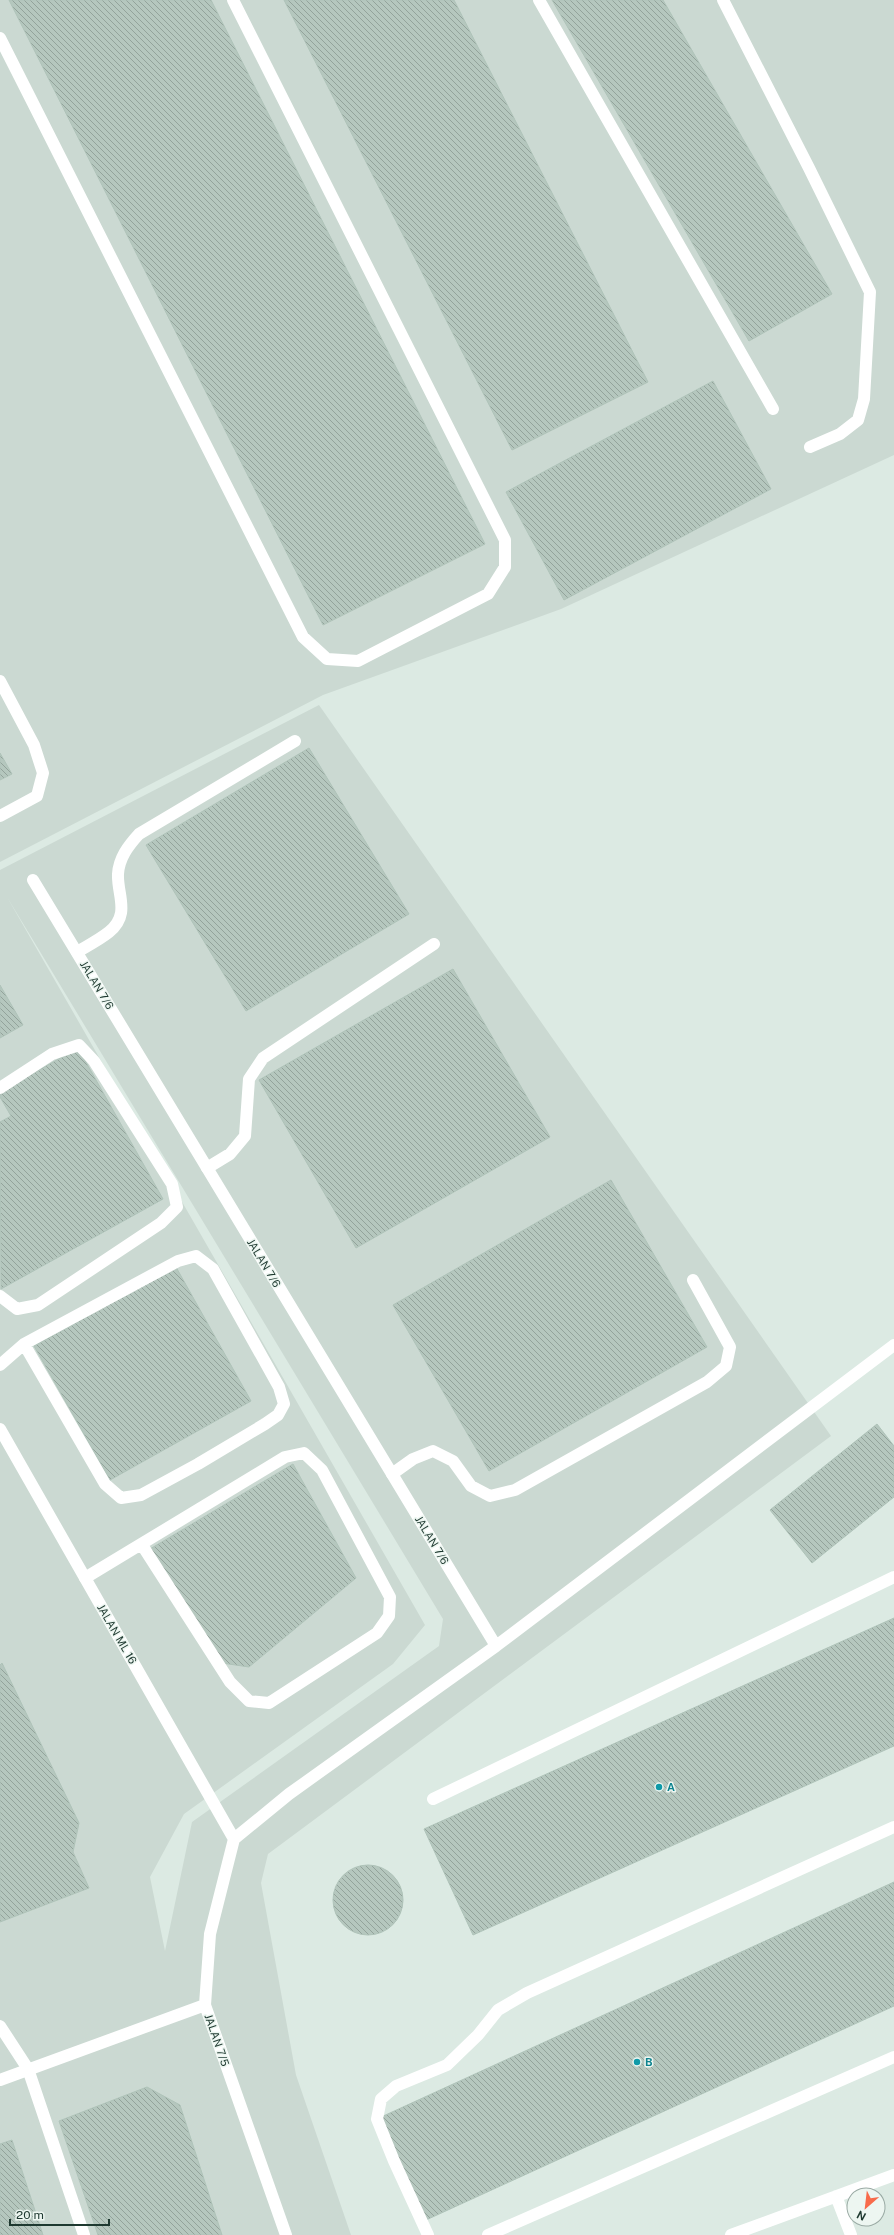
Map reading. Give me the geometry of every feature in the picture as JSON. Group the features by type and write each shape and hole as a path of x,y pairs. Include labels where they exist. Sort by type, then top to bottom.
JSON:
{"street":[{"path":"0,38 304,637 327,659 358,661 488,594 505,567 504,540 233,0"},
{"path":"539,0 773,409"},
{"path":"723,0 809,168 870,292 864,399 858,420 840,434 810,448"},
{"path":"0,680 34,745 43,773 36,796 0,816"},
{"path":"77,952 110,932 117,920 123,905 118,874 124,851 139,834 295,741"},
{"name":"JALAN 7/6","path":"33,880 496,1646"},
{"path":"207,1168 230,1154 245,1136 249,1079 263,1058 434,944"},
{"path":"0,1088 52,1054 79,1045 94,1061 172,1184 177,1207 161,1223 38,1305 17,1309 0,1296"},
{"path":"0,1365 24,1344 178,1261 196,1256 213,1269 279,1388 284,1404 278,1415 198,1464 141,1495 121,1498 105,1484 24,1344"},
{"path":"392,1474 413,1459 433,1451 452,1461 471,1486 490,1496 515,1490 707,1382 726,1366 730,1347 694,1280"},
{"path":"205,2005 210,1934 234,1839 289,1794 496,1646 894,1345"},
{"name":"JALAN ML 16","path":"0,1429 234,1839"},
{"path":"85,1578 142,1545 285,1457 304,1453 322,1470 390,1597 389,1616 377,1633 269,1702 249,1701 230,1682 142,1545"},
{"path":"433,1799 894,1577"},
{"path":"428,2235 394,2161 377,2118 381,2099 396,2086 447,2065 478,2036 498,2010 527,1993 894,1826"},
{"name":"JALAN 7/5","path":"0,2080 205,2005 286,2235"},
{"path":"0,2026 28,2069 84,2235"},
{"path":"488,2235 894,2058"},
{"path":"731,2235 894,2175"},
{"path":"836,2196 851,2235"}],"shaded area":[{"path":"0,0 894,0 894,455 561,609 323,695 0,862"},
{"path":"319,705 831,1436 268,1854 261,1883 296,2075 351,2235 0,2235 0,870","holes":["7,897 443,1619 439,1646 192,1822 165,1951 150,1877 184,1814 393,1664 425,1625"]}],"building":[{"path":"9,0 211,0 485,544 323,625"},
{"path":"284,0 454,0 648,382 512,450"},
{"path":"552,0 663,0 832,294 749,341"},
{"path":"713,381 771,489 564,600 506,492"},
{"path":"309,748 409,914 246,1011 146,845"},
{"path":"0,753 12,774 0,780"},
{"path":"453,969 550,1137 356,1248 259,1080"},
{"path":"0,985 23,1025 0,1038"},
{"path":"78,1048 163,1199 1,1289 0,1122 11,1116 0,1097 0,1092"},
{"path":"611,1180 707,1347 489,1471 393,1305"},
{"path":"176,1267 251,1401 110,1480 34,1346"},
{"path":"877,1424 894,1446 894,1497 812,1563 770,1510"},
{"path":"293,1464 356,1578 249,1667 222,1663 150,1549"},
{"name":"A","path":"894,1618 894,1746 473,1935 424,1829"},
{"path":"2,1663 79,1823 73,1852 89,1888 0,1922 0,1665"},
{"path":"361,1865 375,1865 388,1871 397,1880 403,1893 401,1913 393,1925 375,1935 361,1935 348,1929 339,1920 333,1907 333,1893 339,1880 348,1871"},
{"name":"B","path":"894,1882 894,2006 426,2220 379,2118"},
{"path":"147,2087 180,2105 222,2235 98,2235 59,2121"},
{"path":"12,2140 43,2235 0,2235 0,2144"}],"place":[{"name":"A","path":"659,1787"},
{"name":"B","path":"637,2062"}]}
